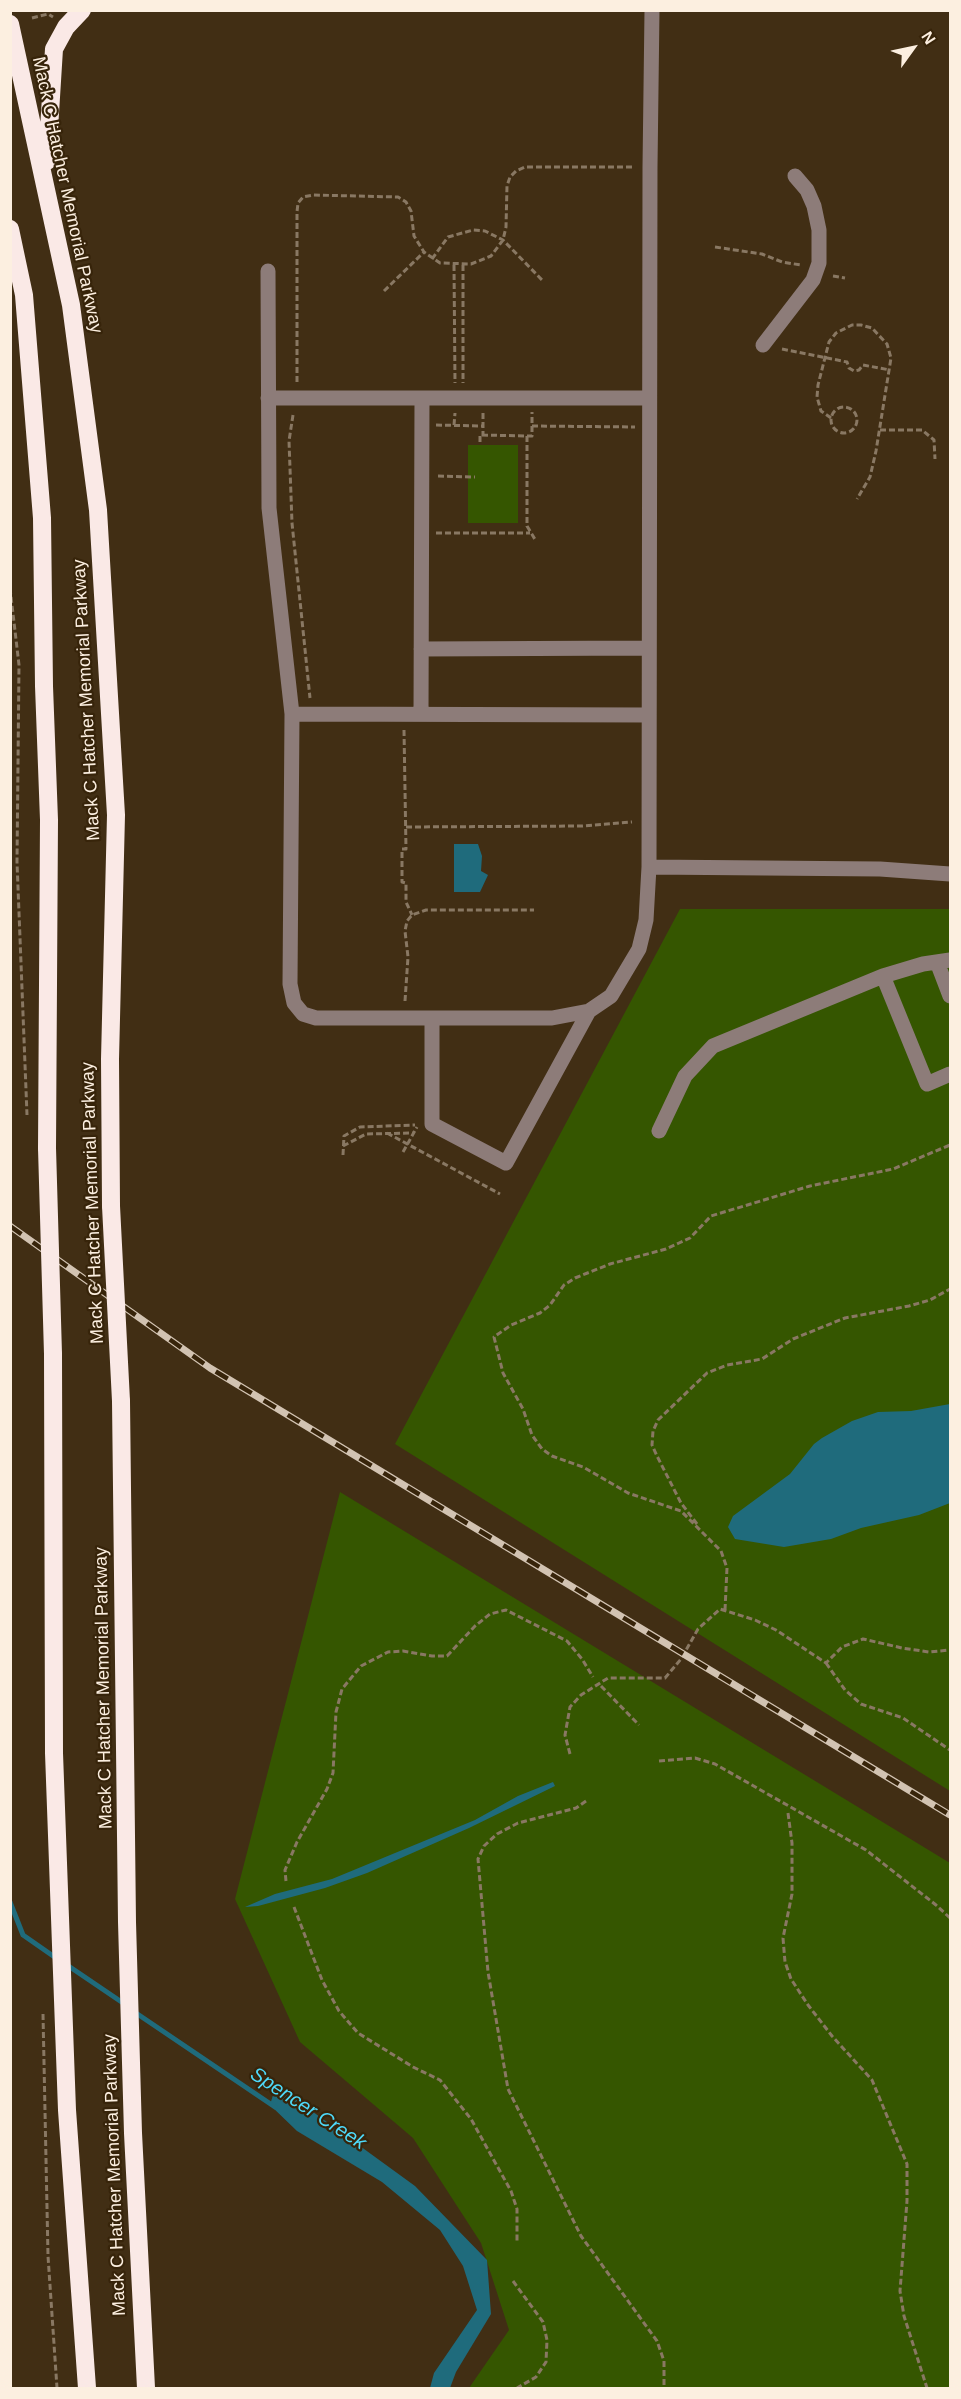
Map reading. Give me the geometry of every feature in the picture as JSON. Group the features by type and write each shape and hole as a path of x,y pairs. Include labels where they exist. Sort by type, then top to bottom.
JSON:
{"highway":[{"path":"46,183 54,49 66,27 82,10"},
{"name":"Mack C Hatcher Memorial Parkway","path":"10,24 71,305 98,510 116,815 110,1059 111,1206 121,1401 127,1922 133,2133 146,2388"},
{"name":"Mack C Hatcher Memorial Parkway","path":"10,229 24,295 42,518 44,686 50,820 46,1148 53,1354 54,1753 67,2110 87,2388"}],"street":[{"path":"268,271 271,531 292,714 290,984 294,1003 299,1011 311,1017 552,1018 589,1011 611,996 639,949 646,921 649,867 652,10"},
{"path":"762,345 817,271 820,244 818,219 807,190 795,176"},
{"path":"268,398 649,398"},
{"path":"421,714 422,398"},
{"path":"421,649 649,648"},
{"path":"292,714 649,715"},
{"path":"649,867 888,869 951,874"},
{"path":"659,1131 685,1076 713,1046 883,976 944,961 951,996"},
{"path":"883,976 927,1084 951,1074"},
{"path":"432,1018 425,1124 506,1163 589,1011"}],"path":[{"path":"32,18 48,15 47,10"},
{"path":"311,714 291,506 289,441 297,398 297,212 300,200 314,195 398,197 406,202 411,211 414,236 424,252 432,259 454,265 475,264 497,250 503,240 506,227 507,182 512,174 520,169 650,167"},
{"path":"432,259 445,239 459,232 485,231 503,240 544,282"},
{"path":"715,247 762,254 782,262 806,266 845,279"},
{"path":"384,291 424,252"},
{"path":"454,265 459,398"},
{"path":"454,425 459,398 463,265"},
{"path":"455,324 463,324"},
{"path":"831,418 836,410 845,408 854,413 856,423 850,431 840,432 833,427 831,418 822,413 818,403 818,385 829,342 836,333 846,327 861,325 872,328 887,344 891,358 890,370 870,477 857,499"},
{"path":"762,345 847,362 849,368 854,371 859,370 863,365 890,370"},
{"path":"483,398 483,436"},
{"path":"480,442 480,435 532,436 532,398"},
{"path":"422,425 483,426"},
{"path":"532,426 649,427"},
{"path":"880,430 926,432 934,440 935,459"},
{"path":"527,436 527,526 537,541"},
{"path":"422,476 475,477"},
{"path":"422,533 530,533"},
{"path":"10,588 19,665 17,862 28,1120"},
{"path":"404,714 406,849 402,849 402,882 406,883 406,902 412,915"},
{"path":"405,826 589,826 649,820"},
{"path":"405,1018 408,957 405,932 407,921 412,915 426,910 534,910"},
{"path":"403,1152 413,1133 425,1124"},
{"path":"343,1155 344,1136 360,1127 425,1124"},
{"path":"387,1133 500,1194"},
{"path":"344,1146 366,1134 413,1133"},
{"path":"703,1531 681,1511 628,1493 583,1467 552,1456 542,1449 532,1435 524,1409 503,1373 494,1337 511,1325 550,1305 564,1286 575,1278 609,1264 679,1244 690,1238 711,1216 810,1186 894,1169 951,1145"},
{"path":"725,1610 727,1568 721,1551 681,1503 652,1445 653,1431 658,1420 707,1373 727,1365 762,1359 792,1339 845,1318 909,1306 930,1300 951,1289"},
{"path":"570,1755 565,1735 570,1707 581,1695 608,1678 665,1678 681,1659 698,1629 720,1609 756,1620 776,1630 826,1663 845,1690 861,1704 903,1718 951,1750"},
{"path":"286,1881 285,1870 297,1842 327,1789 333,1773 336,1712 342,1689 361,1666 388,1652 404,1651 447,1656 475,1626 490,1614 506,1610 567,1641 593,1677"},
{"path":"826,1663 842,1647 862,1638 929,1652 951,1650"},
{"path":"601,1686 639,1725"},
{"path":"659,1761 695,1758 715,1764 866,1850 951,1918"},
{"path":"586,1801 576,1808 518,1823 497,1834 484,1846 478,1859 488,1972 508,2089 581,2236 657,2341 663,2361 664,2388"},
{"path":"788,1813 792,1843 792,1893 783,1938 785,1962 791,1979 808,2005 832,2036 872,2080 907,2164 907,2201 900,2291 904,2316 927,2388"},
{"path":"294,1907 322,1980 339,2011 351,2026 381,2048 440,2080 471,2119 511,2191 517,2209 517,2241"},
{"path":"46,2104 48,2256 57,2388"},
{"path":"513,2281 543,2322 547,2340 546,2362 537,2377 518,2388"}],"green space":[{"path":"468,445 518,445 518,523 468,523"},
{"path":"680,909 950,909 950,1791 395,1444"},
{"path":"340,1492 950,1863 950,2388 469,2388 509,2330 481,2243 413,2138 300,2042 235,1899"}],"water":[{"path":"454,844 478,844 482,856 481,871 488,875 480,892 454,892"},
{"path":"950,1404 950,1503 919,1515 861,1528 831,1539 784,1547 735,1539 728,1527 733,1516 790,1474 814,1444 822,1438 852,1421 878,1412 911,1411"},
{"path":"553,1782 555,1786 469,1828 367,1873 325,1888 258,1906 245,1907 275,1894 332,1879 475,1820 518,1796"},
{"path":"276,2085 415,2186 487,2260 491,2314 456,2372 450,2388 430,2388 434,2373 477,2310 463,2266 440,2230 382,2182 297,2131 270,2105"}],"waterway":[{"name":"Spencer Creek","path":"10,1902 23,1935 56,1958"},
{"name":"Spencer Creek","path":"67,1965 126,2005"},
{"name":"Spencer Creek","path":"133,2011 275,2107"}],"railway":[{"path":"10,1226 210,1368 950,1815"}]}
